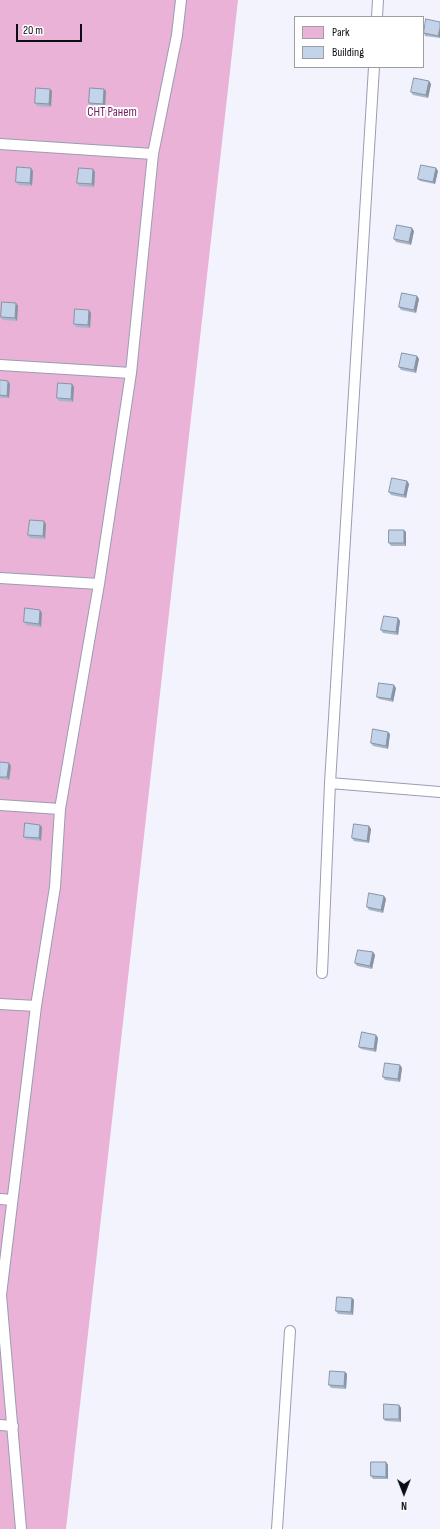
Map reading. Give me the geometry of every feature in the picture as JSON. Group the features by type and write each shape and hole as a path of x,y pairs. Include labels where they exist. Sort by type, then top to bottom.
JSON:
{"lane":[{"path":"21,1529 1,1295 36,1006 55,887 60,810 99,584 131,373 153,154 177,34 180,0"},
{"path":"377,16 378,0"},
{"path":"322,973 330,783 374,68"},
{"path":"0,144 153,154"},
{"path":"0,365 131,373"},
{"path":"0,578 99,584"},
{"path":"330,783 440,792"},
{"path":"0,805 60,810"},
{"path":"0,1004 36,1006"},
{"path":"0,1199 12,1200"},
{"path":"277,1529 290,1331"},
{"path":"0,1425 13,1426"}],"green space":[{"name":"СНТ Ранет","path":"0,0 238,0 66,1529 0,1529"}],"building":[{"path":"426,19 440,22 438,36 424,33"},
{"path":"414,78 429,81 426,95 411,92"},
{"path":"36,88 50,89 49,104 35,103"},
{"path":"90,88 104,89 103,104 89,103"},
{"path":"421,165 436,168 433,182 418,179"},
{"path":"17,167 31,168 30,183 16,182"},
{"path":"79,168 93,169 92,184 77,183"},
{"path":"397,225 412,228 409,242 394,239"},
{"path":"402,293 417,296 414,310 399,307"},
{"path":"2,302 16,303 15,318 1,317"},
{"path":"75,309 89,310 88,325 74,324"},
{"path":"402,353 417,356 414,370 399,367"},
{"path":"0,380 8,381 7,396 0,395"},
{"path":"58,383 72,384 71,399 57,398"},
{"path":"392,478 407,481 404,495 389,492"},
{"path":"30,520 44,521 43,536 28,535"},
{"path":"389,530 404,530 404,543 389,543"},
{"path":"25,608 40,610 39,624 24,622"},
{"path":"384,616 398,618 396,632 381,630"},
{"path":"379,683 394,685 391,699 377,697"},
{"path":"373,729 388,732 386,746 371,743"},
{"path":"0,762 9,763 7,777 0,777"},
{"path":"25,823 40,825 39,838 24,837"},
{"path":"354,824 369,826 367,841 352,838"},
{"path":"369,893 384,896 381,910 367,907"},
{"path":"358,950 373,952 370,966 355,963"},
{"path":"362,1032 376,1035 374,1049 359,1047"},
{"path":"385,1063 400,1065 398,1079 383,1077"},
{"path":"337,1297 352,1298 351,1312 336,1311"},
{"path":"330,1371 345,1372 344,1386 329,1385"},
{"path":"384,1404 399,1405 399,1419 384,1419"},
{"path":"371,1462 386,1462 386,1477 371,1476"}]}
